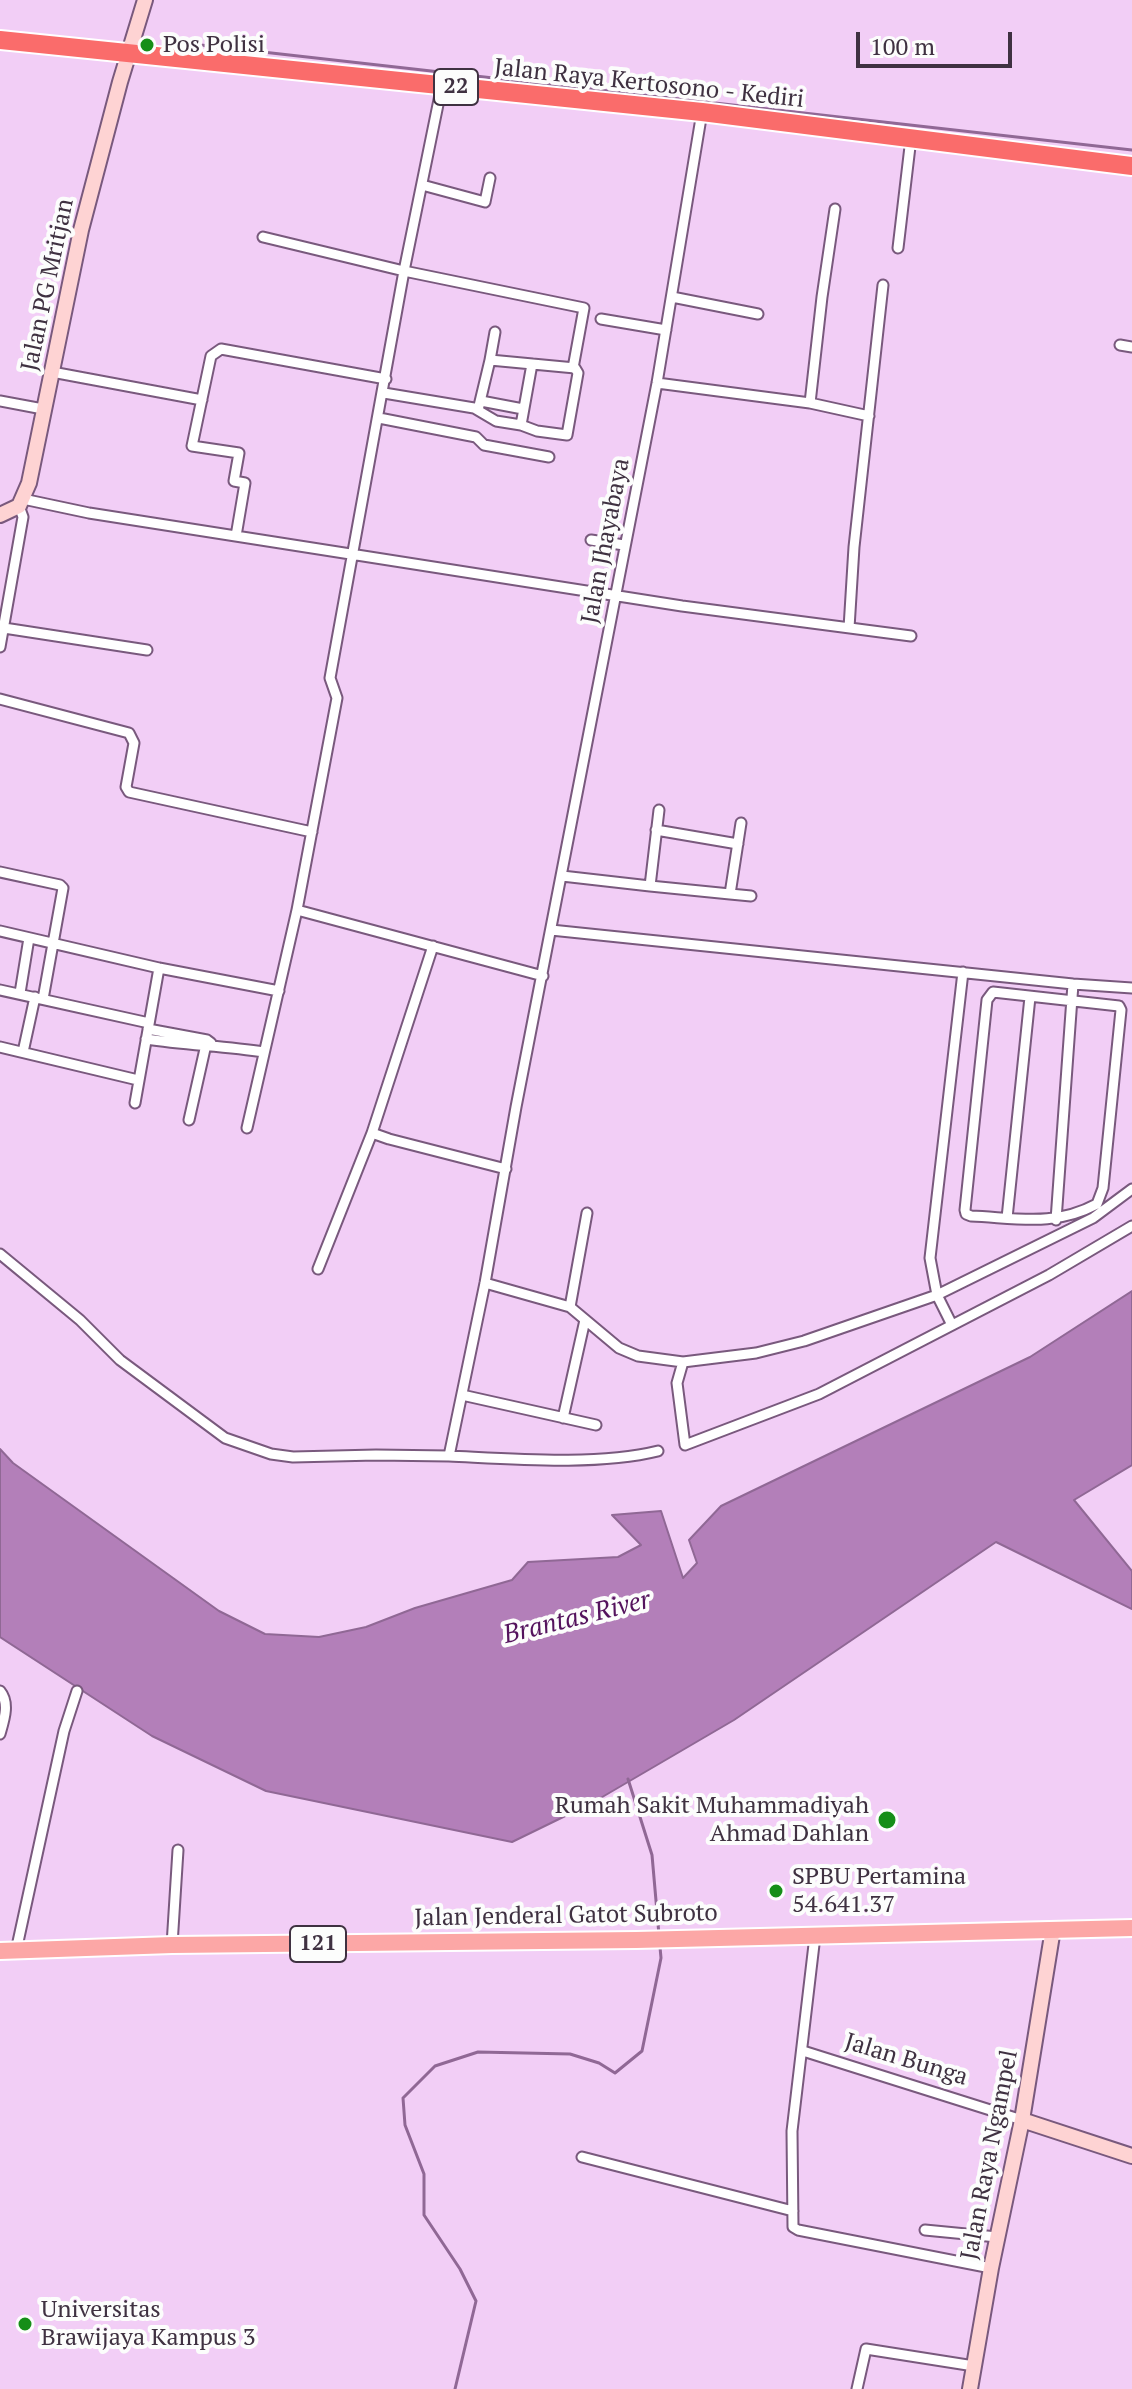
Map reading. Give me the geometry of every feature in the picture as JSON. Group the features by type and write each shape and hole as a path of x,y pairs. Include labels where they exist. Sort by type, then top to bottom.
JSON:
{"highway":[{"name":"Jalan Raya Kertosono - Kediri","path":"0,40 702,112 911,138"},
{"name":"22","path":"911,138 1132,166"}],"main road":[{"name":"Jalan Jenderal Gatot Subroto","path":"8,1951 172,1945 636,1940 1132,1928"}],"street":[{"name":"Jalan PG Mritjan","path":"21,502 29,483 81,230 145,0"},
{"path":"245,1128 297,910 338,696 330,678 404,271 442,85"},
{"name":"Jalan Jhayabaya","path":"449,1456 485,1283 657,383 702,112"},
{"path":"898,248 911,138"},
{"path":"422,185 485,202 490,178"},
{"path":"810,403 835,209"},
{"path":"263,237 404,271 584,308 573,368"},
{"path":"849,628 854,547 883,285"},
{"path":"672,297 758,314"},
{"path":"601,319 666,330"},
{"path":"480,405 495,332"},
{"path":"1120,345 1132,347"},
{"path":"236,536 245,483 234,481 239,453 192,446 211,356 221,349 386,379"},
{"path":"480,405 496,421 567,435 578,373 573,368 490,360"},
{"path":"521,425 532,364"},
{"path":"52,372 202,400"},
{"path":"657,383 810,403 869,416"},
{"path":"384,393 523,409"},
{"path":"0,401 43,409"},
{"path":"379,418 476,437 484,445 549,457"},
{"path":"0,647 23,517 21,502"},
{"path":"0,515 21,502 615,596 911,636"},
{"path":"591,540 624,545"},
{"path":"4,628 147,650"},
{"path":"0,699 129,733 134,743 126,787 129,792 312,832"},
{"path":"650,886 659,810"},
{"path":"730,894 741,823"},
{"path":"656,830 738,844"},
{"path":"0,872 62,887 52,944 23,1052"},
{"path":"562,876 751,896"},
{"path":"297,910 543,976"},
{"path":"551,930 1132,988"},
{"path":"0,931 159,968 279,991"},
{"path":"20,993 29,938"},
{"path":"318,1269 372,1133 433,946"},
{"path":"135,1103 159,968"},
{"path":"952,1325 937,1295 930,1258 963,972"},
{"path":"1056,1220 1073,984"},
{"path":"0,990 208,1044 262,1051"},
{"path":"993,992 1072,1002 1119,1006 1121,1010 1097,1204 1056,1220 966,1214 988,996 993,992"},
{"path":"1007,1218 1030,997"},
{"path":"189,1120 208,1044"},
{"path":"0,1047 138,1080"},
{"path":"372,1133 506,1169"},
{"path":"485,1283 570,1307 626,1351 638,1356 683,1362 756,1353 792,1344 937,1295 1093,1218 1132,1189"},
{"path":"570,1307 587,1213"},
{"path":"683,1362 677,1383 685,1445 819,1394 1049,1275 1132,1226"},
{"path":"0,1254 80,1320 120,1360 225,1438 271,1454 293,1457 376,1455 526,1459 615,1458 658,1451"},
{"path":"563,1418 585,1320"},
{"path":"462,1395 596,1425"},
{"path":"0,1691 6,1709 0,1734"},
{"path":"8,1951 77,1691"},
{"path":"172,1945 178,1850"},
{"name":"Jalan Raya Ngampel","path":"970,2389 1022,2120 1053,1929"},
{"path":"815,1936 792,2131 793,2227 991,2268"},
{"name":"Jalan Bunga","path":"803,2051 1132,2156"},
{"path":"582,2157 793,2211"},
{"path":"925,2230 997,2237"},
{"path":"857,2389 866,2349 974,2366"}],"water":[{"name":"Brantas River","path":"1132,1291 1132,1465 1074,1500 1132,1571 1132,1609 996,1542 734,1720 592,1803 512,1842 266,1791 152,1736 0,1637 0,1449 13,1463 219,1611 265,1634 319,1637 366,1627 415,1608 512,1580 528,1562 618,1557 641,1545 612,1515 661,1511 683,1578 697,1563 689,1540 721,1506 1030,1357"}],"waterway":[{"path":"174,42 1132,150"},
{"path":"628,1779 652,1855 659,1935"},
{"path":"455,2389 476,2301 460,2269 424,2215 424,2174 405,2125 403,2098 435,2066 478,2052 570,2054 599,2063 615,2073 642,2051 661,1958 660,1947"}],"place":[{"name":"Pos Polisi","path":"147,45"},
{"name":"Rumah Sakit Muhammadiyah Ahmad Dahlan","path":"887,1820"},
{"name":"SPBU Pertamina 54.641.37","path":"776,1891"},
{"name":"Universitas Brawijaya Kampus 3","path":"25,2324"}]}
